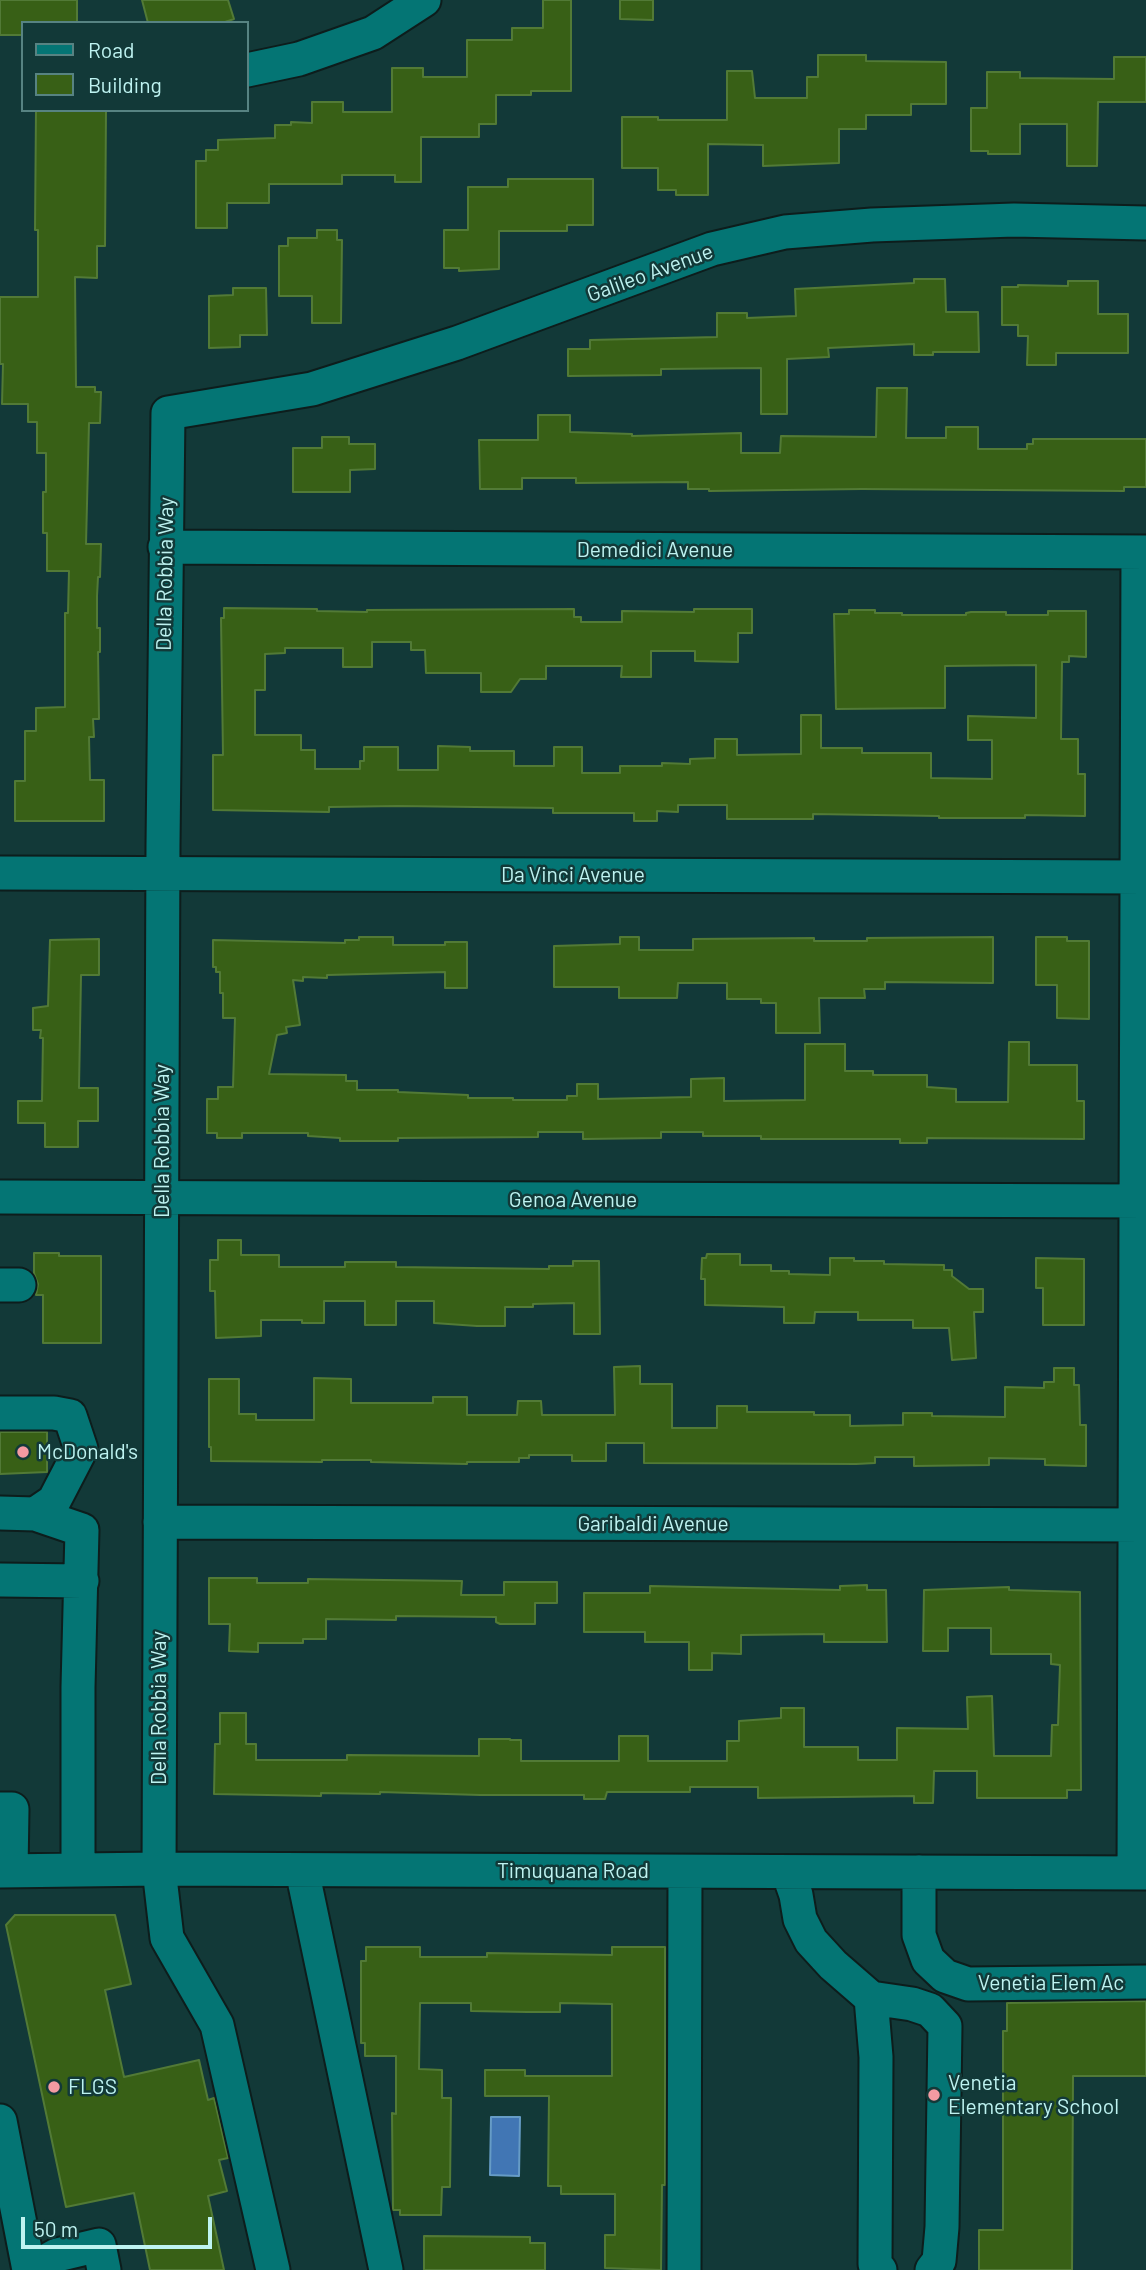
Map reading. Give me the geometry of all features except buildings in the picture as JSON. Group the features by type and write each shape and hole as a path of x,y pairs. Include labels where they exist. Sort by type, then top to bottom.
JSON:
{"street":[{"path":"248,70 299,59 373,33 424,0"},
{"name":"Galileo Avenue","path":"168,412 312,389 457,343 712,249 785,232 872,225 1014,220 1146,223"},
{"name":"Della Robbia Way","path":"168,412 165,547 159,1868 167,1938 218,2025 273,2270"},
{"name":"Demedici Avenue","path":"165,547 1142,552"},
{"path":"1140,1873 1142,552"},
{"name":"Da Vinci Avenue","path":"0,873 1141,877"},
{"name":"Genoa Avenue","path":"0,1197 1141,1201"},
{"path":"0,1413 54,1413 70,1416 76,1431 81,1449 54,1501 35,1514"},
{"path":"0,1513 35,1514 82,1530 78,1687 78,1869"},
{"name":"Garibaldi Avenue","path":"160,1522 1140,1525"},
{"path":"0,1580 82,1581"},
{"path":"0,1809 12,1809 6,1871"},
{"name":"Timuquana Road","path":"6,1871 159,1868 1140,1873"},
{"path":"302,1870 386,2270"},
{"path":"684,2270 685,1872"},
{"path":"788,1872 800,1919 811,1941 833,1965 871,1998 912,2004 930,2010 945,2026 942,2227 939,2260 932,2270"},
{"name":"Venetia Elem Ac","path":"919,1872 919,1935 928,1960 945,1976 968,1984 1146,1982"},
{"path":"871,1998 876,2057 875,2264 880,2270"},
{"path":"0,2121 29,2270 57,2255 99,2245 104,2270"}],"water":[{"path":"491,2117 520,2117 519,2176 490,2175"}],"place":[{"name":"McDonald's","path":"23,1452"},
{"name":"FLGS","path":"54,2087"},
{"name":"Venetia Elementary School","path":"934,2095"}]}
